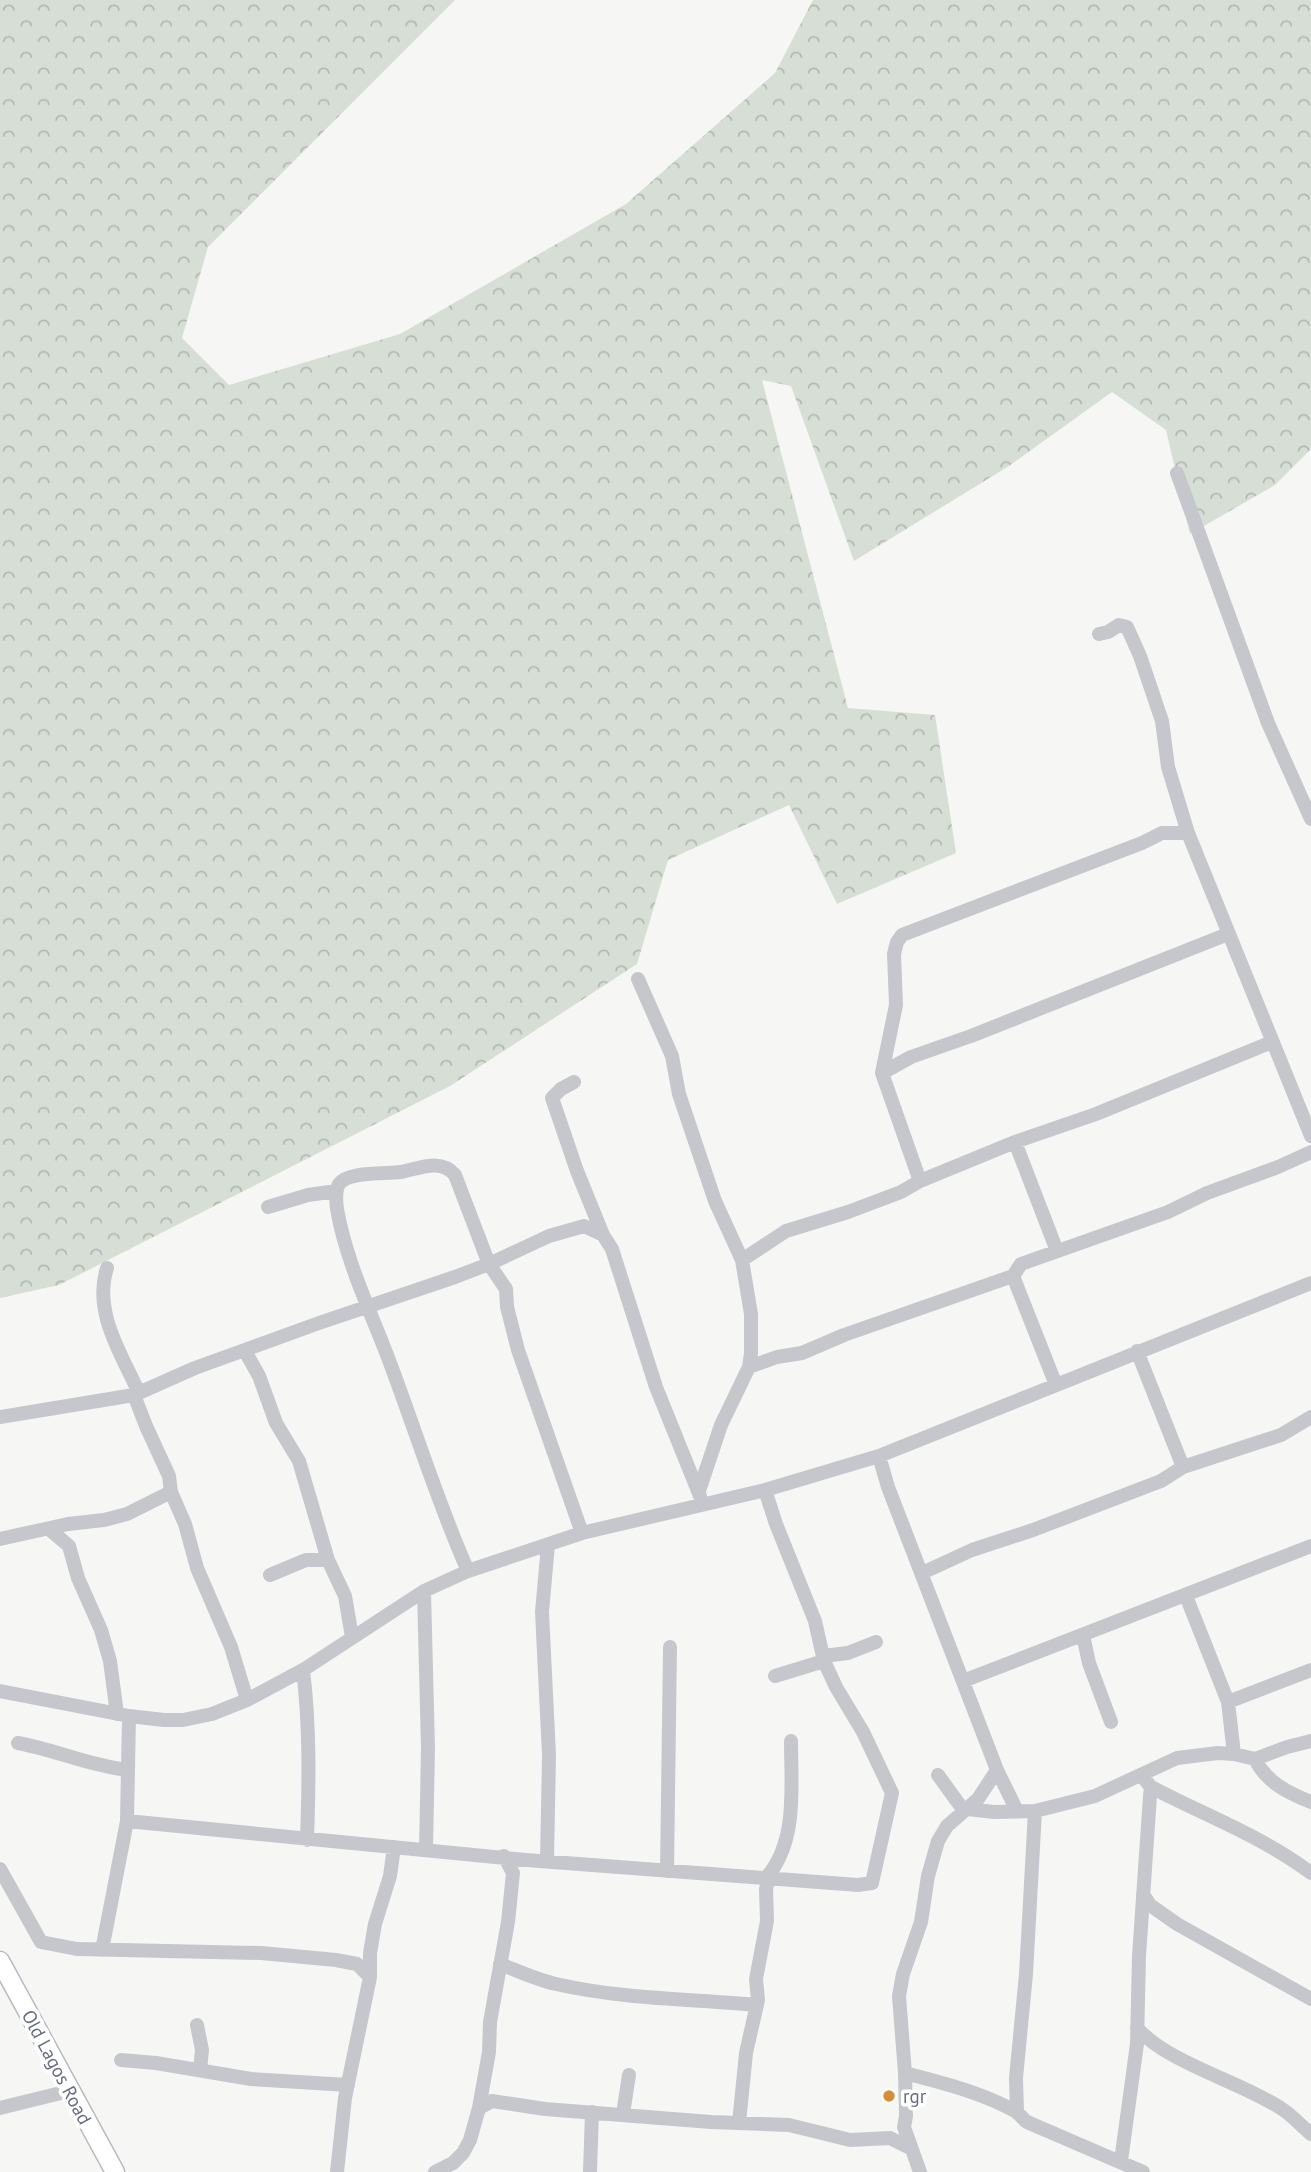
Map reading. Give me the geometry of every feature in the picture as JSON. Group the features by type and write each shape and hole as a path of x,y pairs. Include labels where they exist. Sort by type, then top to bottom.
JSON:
{"main road":[{"name":"Old Lagos Road","path":"0,1961 115,2172"}],"street":[{"path":"1177,473 1268,723 1311,819"},
{"path":"1099,634 1119,625 1127,627 1140,656 1161,721 1168,767 1188,833 1311,1136"},
{"path":"920,1181 883,1073 897,1005 894,954 902,935 1162,833 1188,833"},
{"path":"883,1073 911,1057 971,1036 1228,934"},
{"path":"638,979 673,1056 679,1094 715,1201 742,1260 751,1314 749,1367 721,1425 699,1490"},
{"path":"742,1260 786,1231 901,1192 920,1181 1015,1142 1096,1114 1272,1042"},
{"path":"574,1082 552,1098 577,1171 603,1235 612,1249 656,1387 699,1490 702,1506"},
{"path":"1015,1142 1057,1251"},
{"path":"749,1367 778,1357 802,1353 844,1335 1013,1276 1021,1264 1168,1212 1311,1152"},
{"path":"468,1571 447,1525 341,1227 336,1191 341,1181 349,1176 392,1173 441,1165 455,1175 489,1264 506,1289 507,1307 518,1350 582,1533"},
{"path":"268,1207 308,1195 336,1191"},
{"path":"0,1417 136,1394 195,1368 489,1264 549,1236 576,1227 587,1227 603,1235"},
{"path":"107,1268 101,1285 102,1304 109,1327 146,1426 169,1476 171,1492 185,1524 209,1599 231,1647 247,1700"},
{"path":"1013,1276 1056,1385"},
{"path":"0,1691 123,1715 183,1720 212,1714 247,1700 303,1670 424,1591 468,1571 582,1533 765,1490 879,1455 1311,1283"},
{"path":"245,1351 259,1376 276,1423 299,1461 328,1560 345,1595 352,1637"},
{"path":"1138,1351 1183,1467"},
{"path":"922,1573 972,1550 1033,1530 1161,1481 1183,1467 1281,1435 1311,1418"},
{"path":"879,1455 888,1487 962,1681 997,1770 1017,1811"},
{"path":"127,1821 765,1881 858,1885 872,1883 888,1821 892,1793 823,1659 815,1621 765,1490"},
{"path":"0,1539 127,1514 171,1492"},
{"path":"49,1529 69,1546 78,1578 101,1630 123,1715 128,1770 127,1821 102,1950"},
{"path":"547,1861 549,1755 542,1612 548,1545"},
{"path":"962,1681 1311,1546"},
{"path":"270,1575 306,1560 328,1560"},
{"path":"424,1591 428,1748 426,1850"},
{"path":"1186,1596 1228,1702 1234,1754"},
{"path":"1083,1635 1089,1663 1111,1722"},
{"path":"775,1676 876,1642"},
{"path":"667,1871 670,1647"},
{"path":"303,1670 308,1709 307,1840"},
{"path":"1228,1702 1311,1670"},
{"path":"739,2123 746,2053 757,2005 758,1959 768,1914 765,1881 777,1866 785,1847 791,1800 791,1741"},
{"path":"938,1775 966,1810 1035,1811 1146,1781 1161,1764 1177,1758 1218,1753 1255,1759 1287,1746 1311,1741"},
{"path":"18,1743 54,1750 94,1764 128,1770"},
{"path":"1255,1759 1260,1770 1270,1780 1292,1795 1311,1802"},
{"path":"920,2172 904,2127 905,2073 899,1996 903,1974 921,1922 937,1841 947,1826 988,1787 997,1770"},
{"path":"1146,1781 1289,1856 1311,1873"},
{"path":"1121,2161 1140,2037 1146,1781"},
{"path":"1017,2112 1016,2078 1026,1974 1035,1811"},
{"path":"337,2172 348,2085 370,1977 370,1953 375,1924 390,1876 394,1847"},
{"path":"435,2172 453,2163 463,2153 485,2099 489,2022 513,1873 504,1856"},
{"path":"513,1873 526,1860"},
{"path":"0,1870 41,1942 77,1949 261,1953 358,1964 370,1977"},
{"path":"1143,1894 1150,1905 1177,1924 1311,1998"},
{"path":"358,1964 370,1953"},
{"path":"500,1964 555,1984 663,2000 757,2005"},
{"path":"197,2025 202,2050 200,2070"},
{"path":"1140,2037 1282,2109 1311,2134"},
{"path":"121,2060 251,2079 348,2085"},
{"path":"905,2073 950,2085 993,2101 1017,2112 1027,2122 1143,2172"},
{"path":"622,2114 629,2074"},
{"path":"993,2101 1004,2093 1016,2078"},
{"path":"0,2108 69,2091"},
{"path":"485,2099 545,2109 789,2125 850,2140 890,2138 910,2148"},
{"path":"590,2172 592,2112"},
{"path":"890,2138 904,2127"}],"green space":[{"path":"0,0 455,0 208,247 182,338 229,385 400,334 626,204 775,73 813,0 1311,0 1311,449 1275,485 1190,534 1166,430 1112,392 1009,466 854,561 791,386 762,380 848,708 935,715 956,853 837,904 789,805 668,860 637,964 450,1086 59,1285 0,1298"}],"place":[{"name":"rgr","path":"889,2096"}]}
